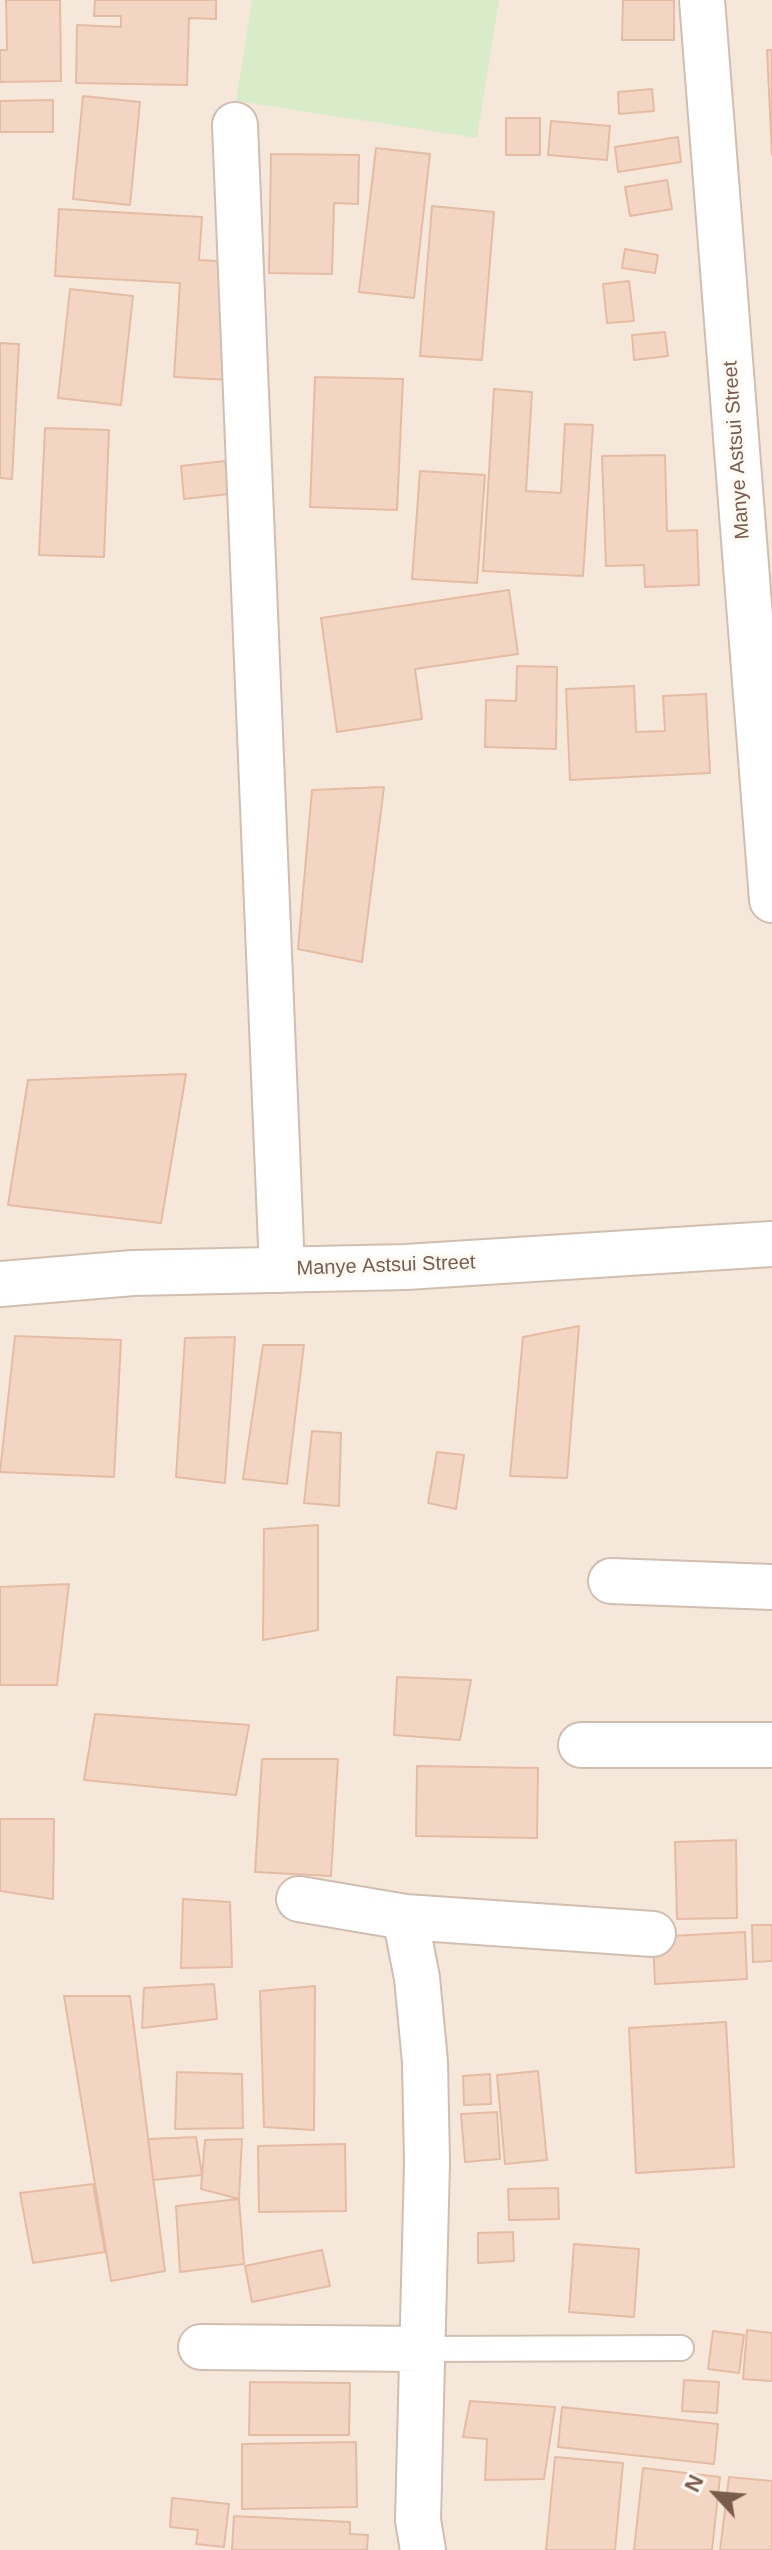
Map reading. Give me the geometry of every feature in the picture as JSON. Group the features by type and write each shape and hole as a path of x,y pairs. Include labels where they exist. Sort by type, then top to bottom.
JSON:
{"street":[{"name":"Manye Astsui Street","path":"702,0 772,900"},
{"path":"235,125 282,1270"},
{"name":"Manye Astsui Street","path":"0,1284 133,1273 406,1267 772,1244"},
{"path":"611,1581 772,1587"},
{"path":"581,1745 772,1745"},
{"path":"299,1899 405,1917 653,1934"},
{"path":"405,1917 417,1978 425,2062 418,2520 423,2550"},
{"path":"201,2347 422,2349"}],"lane":[{"path":"422,2349 681,2348"}],"shaded area":[{"path":"0,0 772,0 772,2550 0,2550"}],"green space":[{"path":"252,0 499,0 477,138 236,101"}],"building":[{"path":"6,0 60,0 61,81 0,82 0,50 7,50"},
{"path":"95,0 216,0 216,19 189,18 187,85 76,83 77,25 121,27 121,16 94,16"},
{"path":"623,0 674,0 674,40 622,40"},
{"path":"767,50 772,50 772,155"},
{"path":"652,89 654,111 619,114 618,92"},
{"path":"83,96 140,102 130,205 73,199"},
{"path":"53,100 53,132 0,132 0,101"},
{"path":"506,118 540,118 540,155 506,155"},
{"path":"551,121 610,126 607,160 548,155"},
{"path":"678,137 681,162 618,172 615,147"},
{"path":"376,148 430,154 414,298 359,292"},
{"path":"271,154 359,155 358,204 334,203 332,274 269,273"},
{"path":"667,180 672,209 630,216 625,187"},
{"path":"432,206 494,212 482,360 420,356"},
{"path":"59,209 202,217 199,260 235,262 229,380 174,377 180,283 55,276"},
{"path":"625,249 658,255 655,273 622,268"},
{"path":"629,281 634,321 607,323 603,284"},
{"path":"70,289 133,296 121,405 58,398"},
{"path":"665,332 668,356 634,360 632,335"},
{"path":"0,343 19,344 12,479 0,478"},
{"path":"315,377 403,379 397,510 310,507"},
{"path":"494,389 532,392 526,491 561,493 565,424 593,425 583,576 483,571"},
{"path":"45,428 109,430 104,557 39,555"},
{"path":"665,455 667,531 697,530 699,585 645,587 644,565 606,566 602,456"},
{"path":"225,461 229,494 184,499 181,466"},
{"path":"420,471 485,475 477,583 412,579"},
{"path":"509,590 518,654 415,669 422,719 337,732 321,618"},
{"path":"517,666 557,667 556,749 485,747 486,700 516,701"},
{"path":"634,686 636,732 665,731 663,696 706,694 710,773 570,780 566,689"},
{"path":"384,787 362,962 298,949 312,790"},
{"path":"186,1074 161,1223 8,1205 28,1080"},
{"path":"579,1326 567,1478 510,1476 523,1337"},
{"path":"15,1336 121,1340 114,1477 0,1472"},
{"path":"235,1337 225,1483 176,1477 185,1338"},
{"path":"263,1345 304,1345 287,1484 243,1479"},
{"path":"312,1431 341,1433 339,1506 304,1503"},
{"path":"437,1452 464,1455 456,1509 428,1503"},
{"path":"318,1525 318,1630 263,1640 264,1529"},
{"path":"69,1584 57,1685 0,1685 0,1587"},
{"path":"397,1677 471,1680 460,1740 394,1735"},
{"path":"95,1714 249,1725 236,1795 84,1780"},
{"path":"262,1759 338,1759 331,1876 255,1872"},
{"path":"417,1766 538,1768 537,1838 416,1836"},
{"path":"0,1819 54,1819 53,1899 0,1891"},
{"path":"736,1840 737,1918 677,1919 675,1842"},
{"path":"183,1899 230,1902 232,1967 181,1968"},
{"path":"752,1925 772,1925 772,1961 753,1962"},
{"path":"745,1932 747,1979 655,1984 653,1937"},
{"path":"214,1984 217,2019 142,2028 144,1988"},
{"path":"315,1986 314,2130 264,2127 260,1991"},
{"path":"64,1996 130,1996 165,2271 111,2281"},
{"path":"726,2022 734,2167 636,2173 629,2028"},
{"path":"538,2071 547,2160 505,2164 497,2075"},
{"path":"177,2072 242,2074 243,2128 175,2129"},
{"path":"490,2074 491,2104 464,2105 463,2076"},
{"path":"497,2112 500,2159 465,2162 461,2114"},
{"path":"196,2137 202,2175 153,2180 148,2139"},
{"path":"242,2139 239,2199 201,2189 205,2140"},
{"path":"345,2144 346,2211 259,2212 258,2146"},
{"path":"93,2184 105,2252 33,2263 20,2193"},
{"path":"558,2188 559,2219 509,2220 508,2189"},
{"path":"239,2199 244,2264 180,2272 176,2206"},
{"path":"513,2232 514,2261 478,2263 478,2233"},
{"path":"574,2244 639,2249 634,2317 569,2312"},
{"path":"322,2250 330,2286 252,2302 245,2266"},
{"path":"747,2330 772,2333 772,2381 743,2379"},
{"path":"713,2331 744,2335 739,2373 708,2369"},
{"path":"684,2380 719,2382 717,2413 682,2411"},
{"path":"250,2382 350,2383 349,2435 249,2435"},
{"path":"470,2401 555,2407 544,2479 485,2480 487,2439 463,2437"},
{"path":"562,2407 718,2424 714,2464 558,2447"},
{"path":"356,2442 357,2507 242,2509 242,2444"},
{"path":"555,2457 623,2463 615,2550 546,2550"},
{"path":"643,2468 720,2477 712,2550 634,2550"},
{"path":"729,2477 772,2481 772,2550 720,2550"},
{"path":"172,2498 229,2504 224,2547 196,2544 198,2530 170,2527"},
{"path":"234,2516 350,2522 350,2534 368,2535 367,2550 232,2550"}]}
